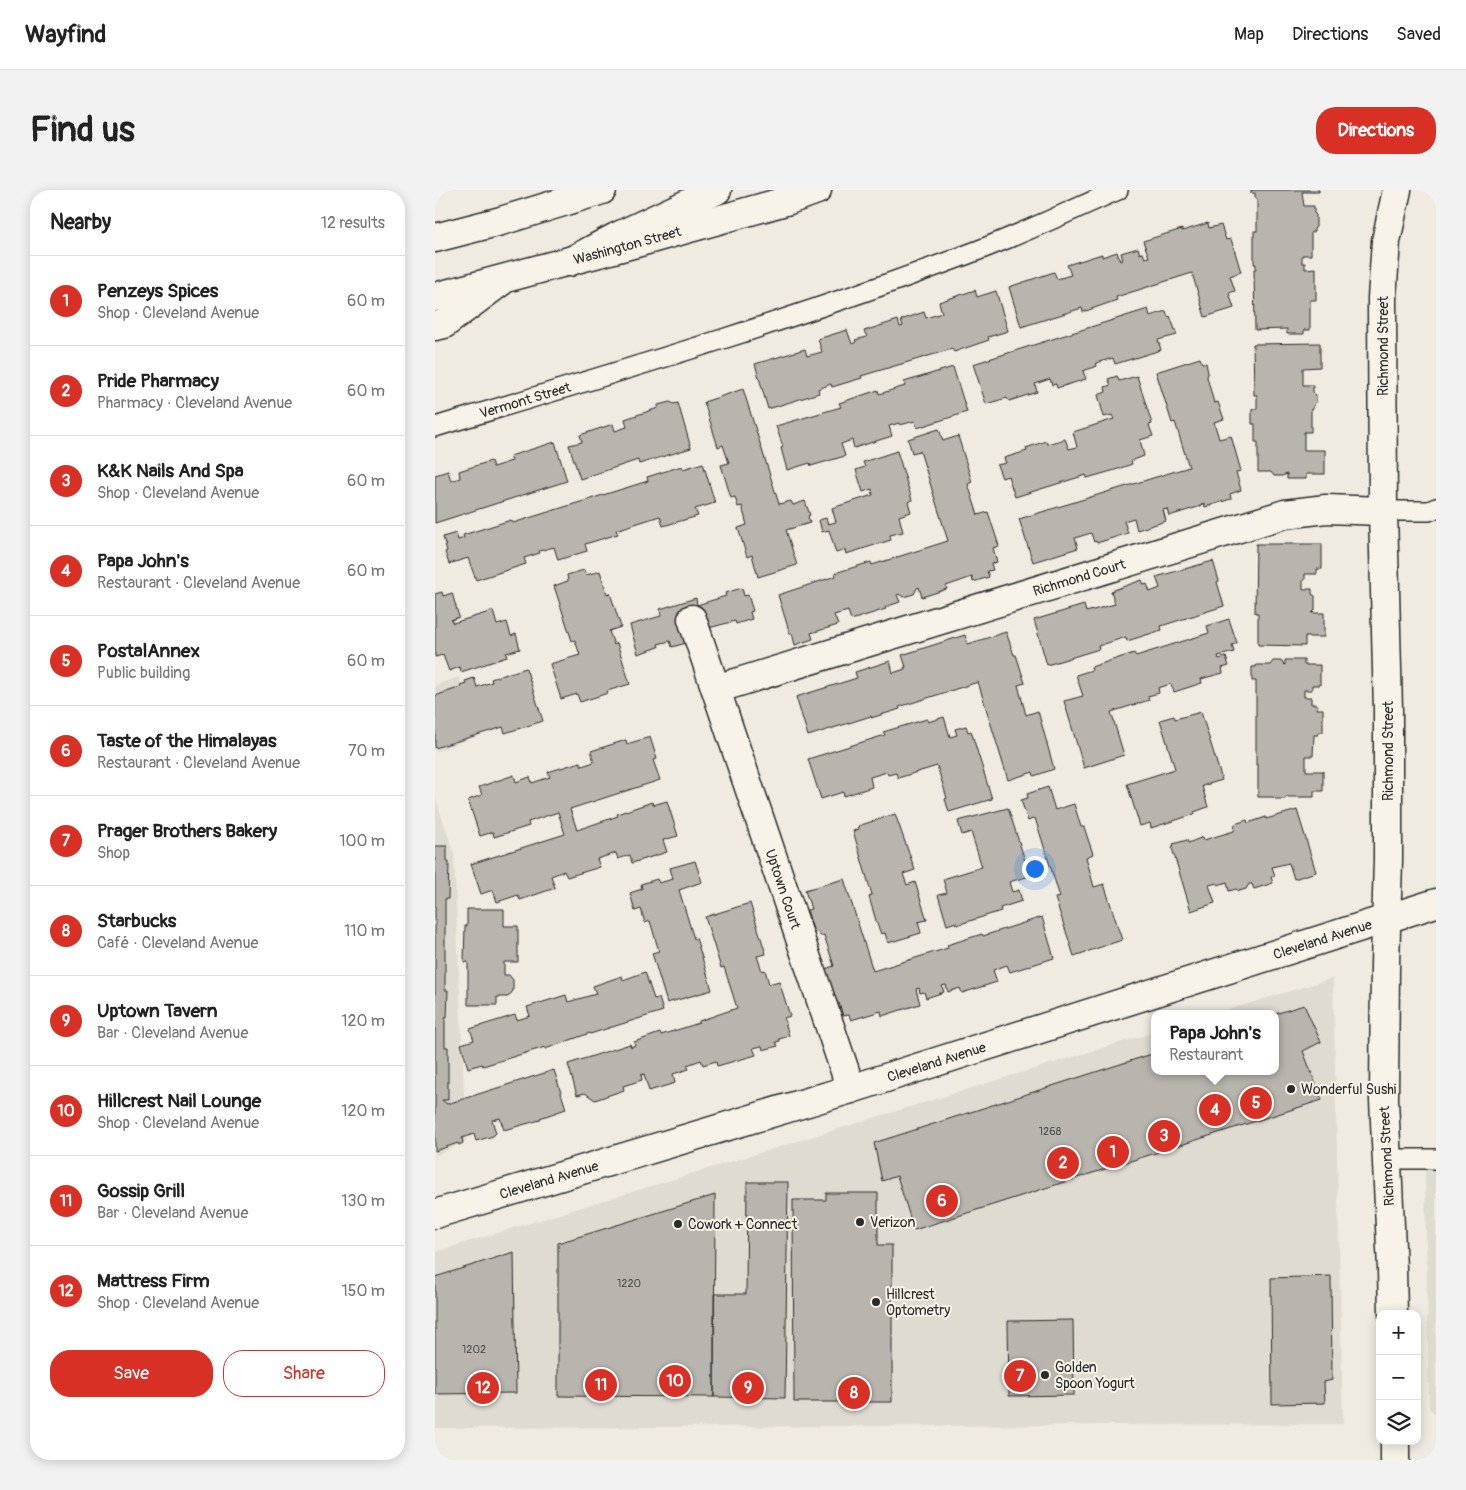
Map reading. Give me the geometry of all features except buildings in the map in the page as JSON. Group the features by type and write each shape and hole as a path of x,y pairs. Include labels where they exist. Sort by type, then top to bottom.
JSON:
{"main road":[{"path":"435,238 501,221 602,190"},
{"path":"569,262 616,237 717,190"},
{"name":"Washington Street","path":"435,297 569,262 789,200 817,190"},
{"name":"Richmond Street","path":"1393,1310 1388,1159 1384,1100 1388,710 1383,511 1382,298 1386,241 1397,190"},
{"path":"435,326 444,324 503,280"},
{"name":"Richmond Court","path":"716,689 1285,514 1326,509 1383,511"},
{"name":"Uptown Court","path":"692,619 851,1089"},
{"name":"Cleveland Avenue","path":"435,1214 851,1089 1434,903"},
{"path":"1395,1445 1395,1460"}],"lane":[{"name":"Vermont Street","path":"435,426 703,346 971,253 1118,190"},
{"path":"1383,511 1429,511 1436,508"},
{"path":"1388,1159 1436,1159"}],"shaded area":[{"path":"459,677 477,736 435,752 435,685"},
{"path":"435,797 454,853 466,1141 435,1156"},
{"path":"1333,978 1343,1424 435,1428 435,1252 1151,1033 1151,1075 1279,1075 1279,1010 1227,1010"},
{"path":"1425,1171 1436,1171 1436,1415 1429,1408"}],"place":[{"name":"Wonderful Sushi","path":"1291,1089"},
{"name":"PostalAnnex","path":"1256,1103"},
{"name":"Papa John's","path":"1215,1110"},
{"name":"K&K Nails And Spa","path":"1164,1136"},
{"name":"Penzeys Spices","path":"1113,1152"},
{"name":"Pride Pharmacy","path":"1063,1163"},
{"name":"Taste of the Himalayas","path":"942,1201"},
{"name":"Verizon","path":"860,1222"},
{"name":"Cowork + Connect","path":"678,1224"},
{"name":"Hillcrest Optometry","path":"876,1302"},
{"name":"Golden Spoon Yogurt","path":"1045,1375"},
{"name":"Prager Brothers Bakery","path":"1020,1376"},
{"name":"Hillcrest Nail Lounge","path":"675,1381"},
{"name":"Gossip Grill","path":"601,1385"},
{"name":"Mattress Firm","path":"483,1388"},
{"name":"Uptown Tavern","path":"748,1388"},
{"name":"Starbucks","path":"854,1393"}]}
